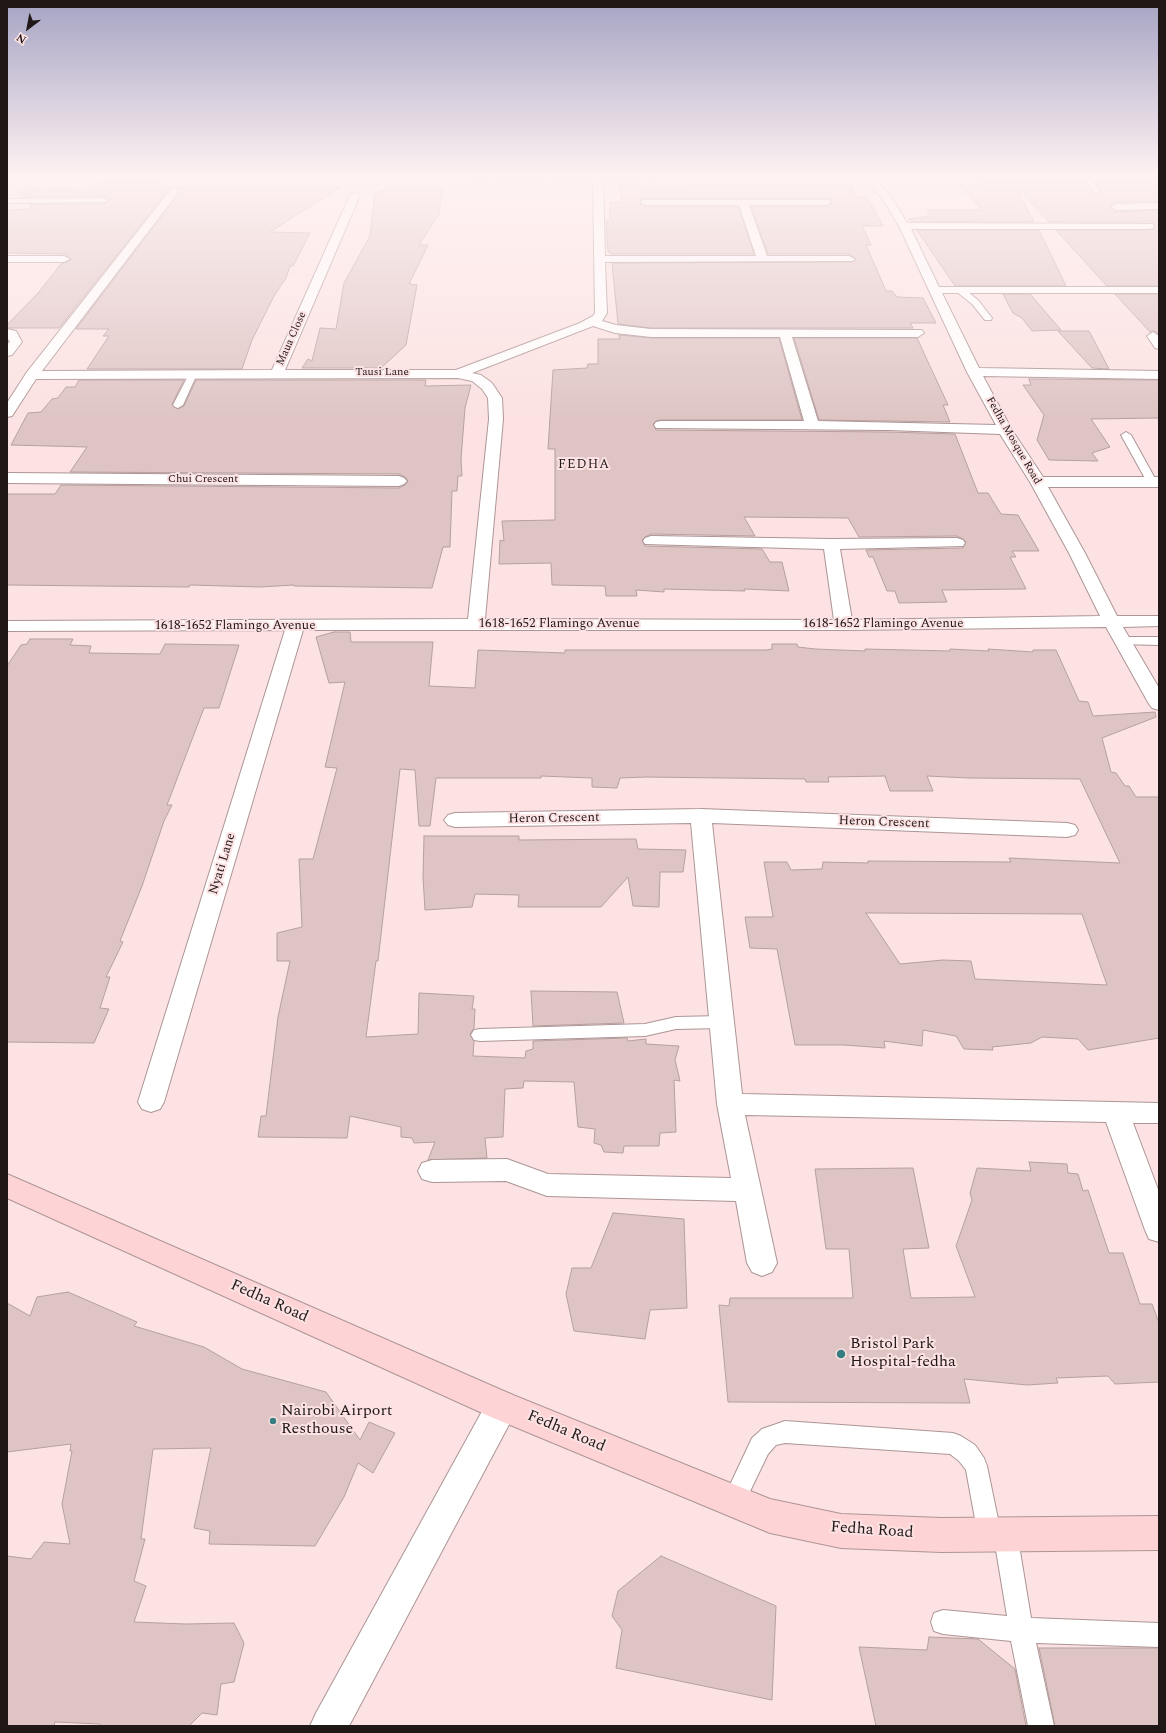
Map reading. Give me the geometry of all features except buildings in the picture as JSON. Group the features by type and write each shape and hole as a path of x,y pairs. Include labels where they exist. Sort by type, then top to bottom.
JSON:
{"street":[{"path":"7,413 32,375 122,258"},
{"name":"Maua Close","path":"277,373 327,258"},
{"name":"Fedha Mosque Road","path":"920,258 974,372 1005,430 1038,482 1077,553 1111,621 1159,704"},
{"path":"7,259 64,259"},
{"path":"458,374 593,322 601,313 599,259 849,259"},
{"path":"936,290 1159,290"},
{"path":"593,322 615,329 651,333 918,333"},
{"path":"7,333 12,334 16,342 7,352"},
{"path":"785,333 812,426"},
{"path":"974,372 1159,375"},
{"name":"Tausi Lane","path":"32,375 277,373 458,374 476,378 487,386 495,398 496,419 476,624"},
{"path":"661,425 1005,430"},
{"name":"Chui Crescent","path":"7,478 399,481"},
{"path":"1038,482 1155,482"},
{"path":"651,541 831,544 957,543"},
{"path":"831,544 844,625"},
{"name":"1618-1652 Flamingo Avenue","path":"7,626 295,626 476,624 844,625 1159,621"},
{"name":"Nyati Lane","path":"151,1102 295,626"},
{"path":"701,816 730,1104 762,1263"},
{"name":"Heron Crescent","path":"455,820 701,816 1067,830"},
{"path":"730,1104 1159,1113"},
{"path":"1116,1112 1159,1230"},
{"path":"432,1171 506,1170 547,1185 747,1190"},
{"name":"Fedha Road","path":"7,1185 502,1406 770,1516 841,1530 941,1535 1159,1533"},
{"path":"330,1726 502,1406"}],"lane":[{"path":"960,290 975,302 988,318"},
{"path":"178,405 193,374"},
{"path":"1126,435 1155,482"},
{"path":"1122,640 1159,641"},
{"path":"480,1035 645,1030 676,1024 722,1022"},
{"path":"733,1502 760,1446 770,1436 785,1432 953,1444 967,1453 976,1466 998,1534 1021,1630 1040,1726"},
{"path":"943,1622 1021,1630 1159,1635"}],"place":[{"name":"Bristol Park Hospital-fedha","path":"841,1354"},
{"name":"Nairobi Airport Resthouse","path":"273,1421"}],"district":[{"name":"FEDHA","path":"584,465"}]}
